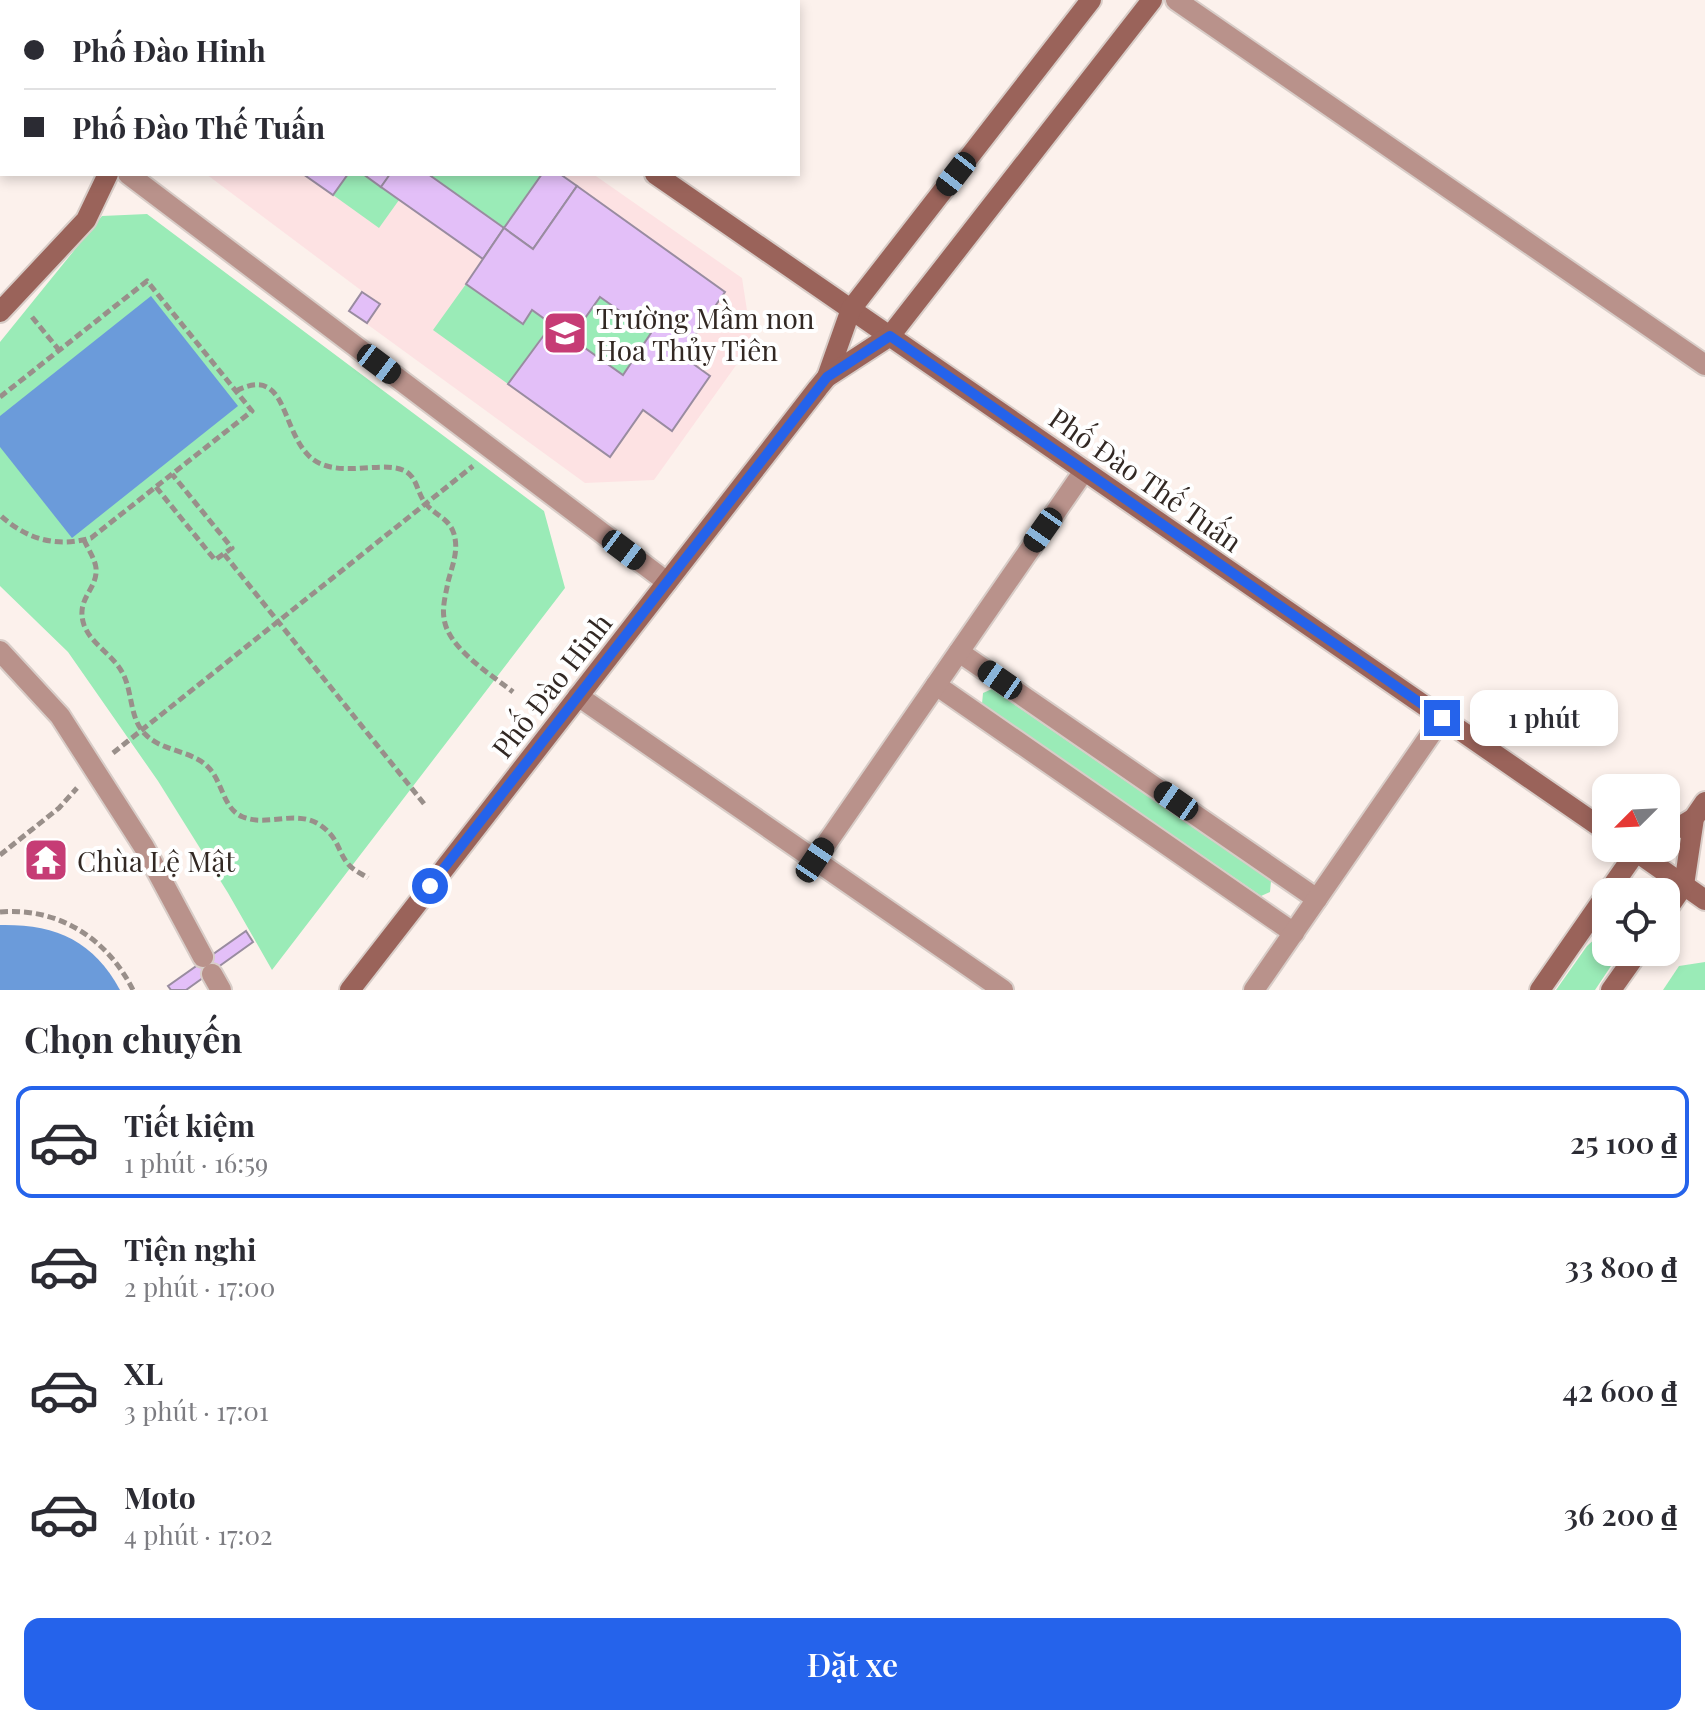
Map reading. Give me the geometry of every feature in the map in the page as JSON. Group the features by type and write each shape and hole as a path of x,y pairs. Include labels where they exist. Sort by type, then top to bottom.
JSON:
{"street":[{"name":"Phố Đào Hinh","path":"350,990 827,377 851,309 1091,0"},
{"name":"Phố Đào Hinh","path":"827,377 890,336 1152,0"},
{"path":"1176,0 1705,365"},
{"path":"0,312 86,220 107,176"},
{"path":"131,176 667,582"},
{"name":"Phố Đào Thế Tuấn","path":"658,176 1592,821"},
{"path":"815,860 1084,471"},
{"path":"0,651 60,716 144,847 212,974"},
{"path":"959,652 1317,899"},
{"path":"936,685 1294,933"},
{"path":"578,696 1003,990"},
{"path":"1254,990 1442,718"},
{"path":"1680,825 1700,810"},
{"path":"1680,891 1684,885 1700,810"},
{"path":"1654,862 1705,900"},
{"path":"1540,990 1592,915"},
{"path":"1611,990 1628,966"}],"path":[{"path":"0,397 147,281 252,411 91,538 71,543 43,541 16,530 0,515"},
{"path":"32,317 59,350"},
{"path":"236,391 255,384 265,385 274,391 291,430 311,458 335,468 401,468 414,479 426,504 450,525 456,544 443,611 447,631 471,659 513,692"},
{"path":"0,855 59,808 94,769 473,466"},
{"path":"156,487 215,560 232,548 172,474"},
{"path":"84,540 96,569 81,608 84,624 91,637 108,652 121,670 142,730 152,740 205,764 215,775 227,802 239,815 256,820 302,818 319,824 337,842 348,864 368,878"},
{"path":"224,554 425,805"},
{"path":"0,912 35,912 75,926 116,962 133,990"}],"shaded area":[{"name":"Trường Mầm non Hoa Thủy Tiên","path":"209,176 596,176 742,278 752,343 654,480 585,483 349,311 362,291"}],"green space":[{"path":"347,176 366,176 399,200 379,228 333,195"},
{"path":"431,176 541,176 504,228"},
{"path":"147,214 544,511 565,588 272,970 158,781 68,652 0,586 0,342 102,216"},
{"path":"466,284 522,324 532,310 557,328 552,334 546,331 508,384 433,330"},
{"path":"600,297 651,333 623,375 571,338"},
{"path":"992,689 1271,881 1270,892 1261,896 982,704 983,693"},
{"path":"1592,942 1592,966 1611,966 1595,990 1556,990"},
{"path":"1705,962 1705,990 1663,990 1680,966"}],"water":[{"path":"151,296 238,406 72,538 0,447 0,416"},
{"path":"0,925 38,928 70,938 98,959 120,990 0,990"}],"building":[{"path":"306,176 347,176 333,195"},
{"path":"366,176 389,176 381,187"},
{"path":"389,176 431,176 504,228 483,259 381,187"},
{"path":"541,176 563,176 577,186 533,249 504,228"},
{"path":"577,186 725,292 681,355 710,376 672,431 643,410 610,457 508,384 547,331 552,334 557,328 532,310 523,324 466,284 504,228 533,249","holes":["600,297 651,333 623,375 571,338"]},
{"path":"362,292 380,304 367,323 349,311"},
{"path":"246,931 253,942 186,990 171,990 168,986"}],"place":[{"name":"Trường Mầm non Hoa Thủy Tiên","path":"565,333"},
{"name":"Chùa Lệ Mật","path":"46,860"}],"route":[{"path":"430,886 827,377 890,336 1442,718"}]}
